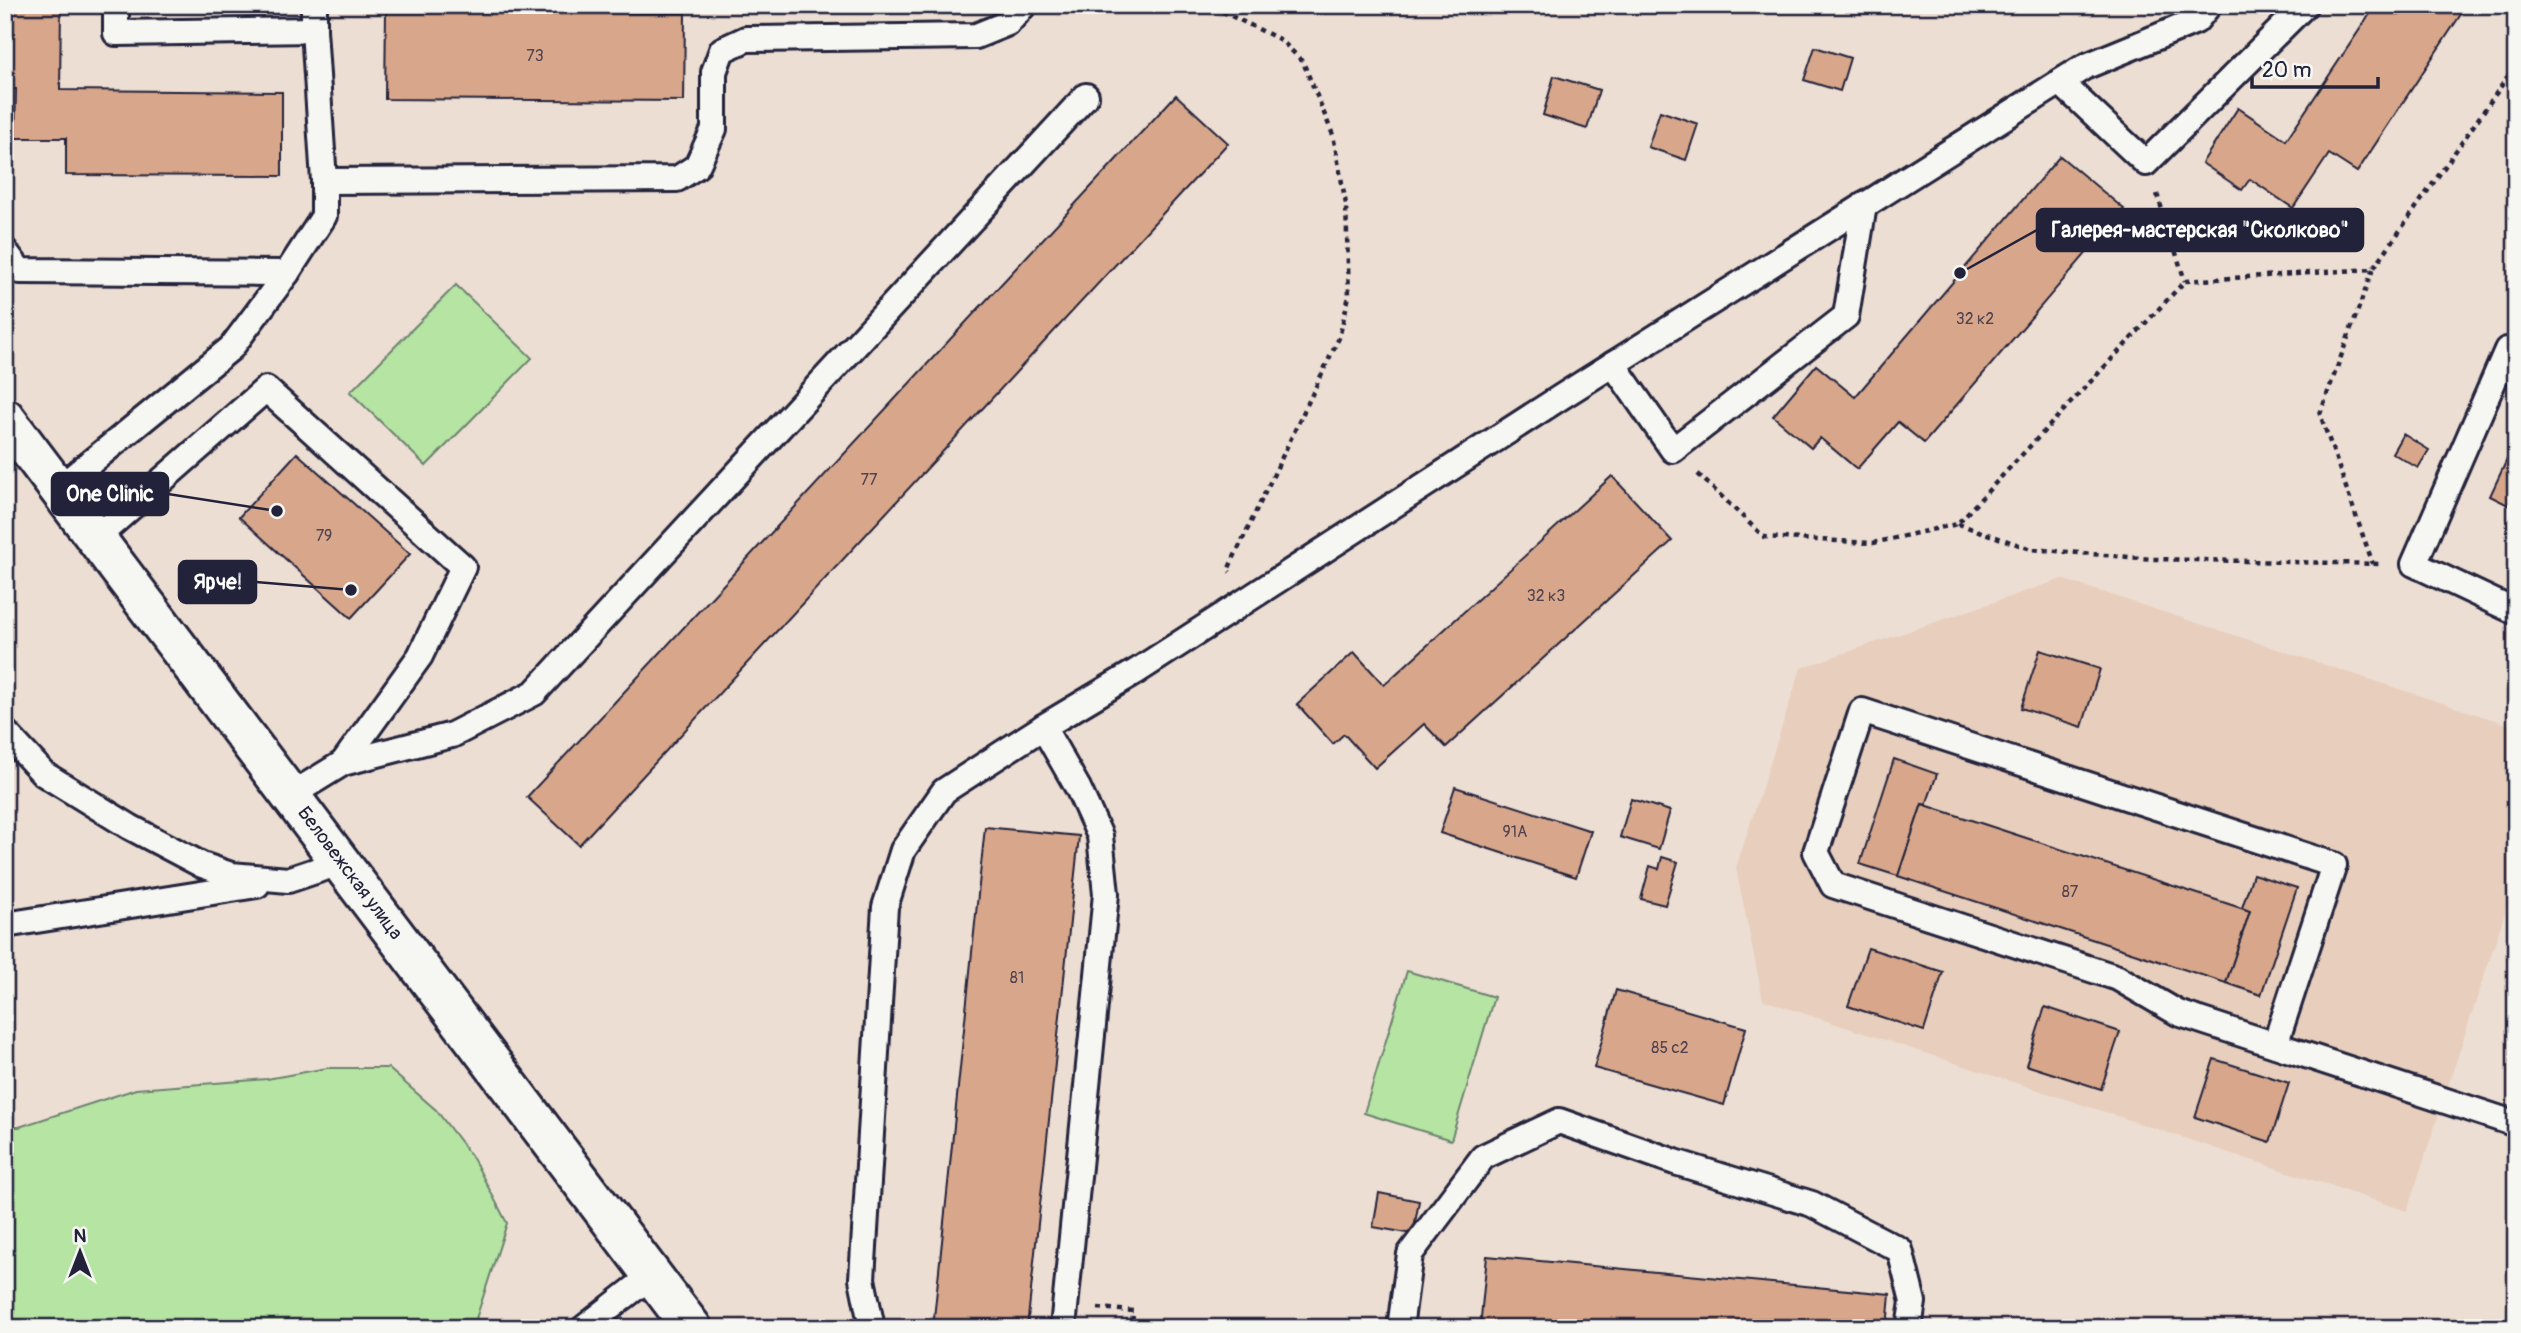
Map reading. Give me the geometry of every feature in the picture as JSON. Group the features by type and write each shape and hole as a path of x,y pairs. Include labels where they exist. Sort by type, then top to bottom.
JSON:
{"street":[{"name":"Беловежская улица","path":"5,418 692,1328"}],"lane":[{"path":"116,5 116,33 314,30"},
{"path":"58,489 231,348 287,273 324,216 314,5"},
{"path":"324,181 677,179 697,166 714,128 714,72 722,50 746,39 976,36 1007,23 1024,5"},
{"path":"872,1328 862,1279 885,907 903,850 944,791 1042,727 1137,671 1613,364 2084,67 2196,20 2209,5"},
{"path":"2060,82 2147,163 2305,5"},
{"path":"292,795 343,763 452,735 534,693 1086,96"},
{"path":"1613,364 1673,450 1846,316 1864,205"},
{"path":"5,251 20,271 287,273"},
{"path":"2507,350 2414,564 2516,611"},
{"path":"96,538 266,389 446,551 463,567 420,656 343,763"},
{"path":"2275,1045 2334,865 1862,711 1816,852 1833,885 2118,978 2178,1013 2275,1045 2516,1124"},
{"path":"1042,727 1077,788 1100,836 1106,894 1063,1328"},
{"path":"5,732 44,774 130,827 202,865 231,876 288,880"},
{"path":"5,925 288,880 342,862"},
{"path":"1400,1328 1410,1254 1483,1157 1559,1121 1675,1162 1812,1204 1900,1250 1913,1302 1909,1328"},
{"path":"584,1328 652,1275"}],"path":[{"path":"1215,5 1219,10 1281,40 1303,62 1333,135 1346,204 1349,296 1339,338 1228,570 1247,600"},
{"path":"1673,450 1764,537 1873,543 1957,524 2031,549 2153,559 2374,564 2320,414 2374,269 2516,65"},
{"path":"2147,163 2185,281"},
{"path":"1957,524 2185,281 2374,269"},
{"path":"1132,1328 1133,1311"}],"shaded area":[{"path":"2062,579 2516,727 2516,879 2407,1211 1763,1000 1736,868 1801,668"}],"green space":[{"path":"456,285 532,358 426,466 350,392"},
{"path":"1407,971 1494,997 1451,1140 1364,1113"},
{"path":"327,1068 388,1068 436,1110 474,1160 507,1223 473,1328 5,1328 5,1127 19,1127 136,1089 267,1079"}],"building":[{"path":"5,5 61,5 60,90 282,92 282,176 66,175 66,138 15,138 16,89 5,89"},
{"path":"2376,5 2467,5 2357,172 2329,154 2293,208 2250,179 2242,190 2202,163 2238,108 2286,140"},
{"path":"386,11 685,13 684,101 385,99"},
{"path":"1815,47 1850,58 1840,91 1804,80"},
{"path":"1554,76 1599,90 1587,129 1543,115"},
{"path":"1176,95 1228,143 579,845 527,797"},
{"path":"1660,111 1698,124 1686,160 1648,147"},
{"path":"2060,156 2124,209 1924,443 1898,422 1857,469 1820,438 1811,448 1773,416 1816,365 1855,397"},
{"path":"2403,434 2429,450 2418,468 2392,453"},
{"path":"2516,440 2516,509 2490,496"},
{"path":"297,453 410,554 351,618 239,517"},
{"path":"1612,476 1672,541 1446,747 1424,724 1375,768 1344,734 1333,744 1297,704 1354,652 1384,685"},
{"path":"2040,650 2100,669 2082,727 2021,708"},
{"path":"1894,759 1937,774 1926,805 1922,804 1898,876 1860,864"},
{"path":"1455,787 1591,831 1576,877 1440,833"},
{"path":"1631,799 1670,811 1659,849 1620,837"},
{"path":"1922,804 2250,911 2226,983 1898,876"},
{"path":"985,827 1079,836 1027,1328 933,1328"},
{"path":"1662,857 1678,862 1665,905 1641,899 1650,866 1659,869"},
{"path":"2253,874 2297,888 2261,995 2226,983 2250,911 2242,908"},
{"path":"1868,948 1943,972 1924,1031 1848,1006"},
{"path":"1616,990 1746,1028 1724,1105 1594,1068"},
{"path":"2045,1007 2120,1032 2101,1089 2026,1065"},
{"path":"2214,1059 2289,1083 2270,1142 2195,1117"},
{"path":"1379,1193 1419,1201 1413,1234 1373,1227"},
{"path":"1487,1256 1890,1294 1887,1328 1480,1328"}],"place":[{"name":"Галерея-мастерская \"Сколково\"","path":"1960,273"},
{"name":"One Clinic","path":"277,511"},
{"name":"Ярче!","path":"351,590"}]}
